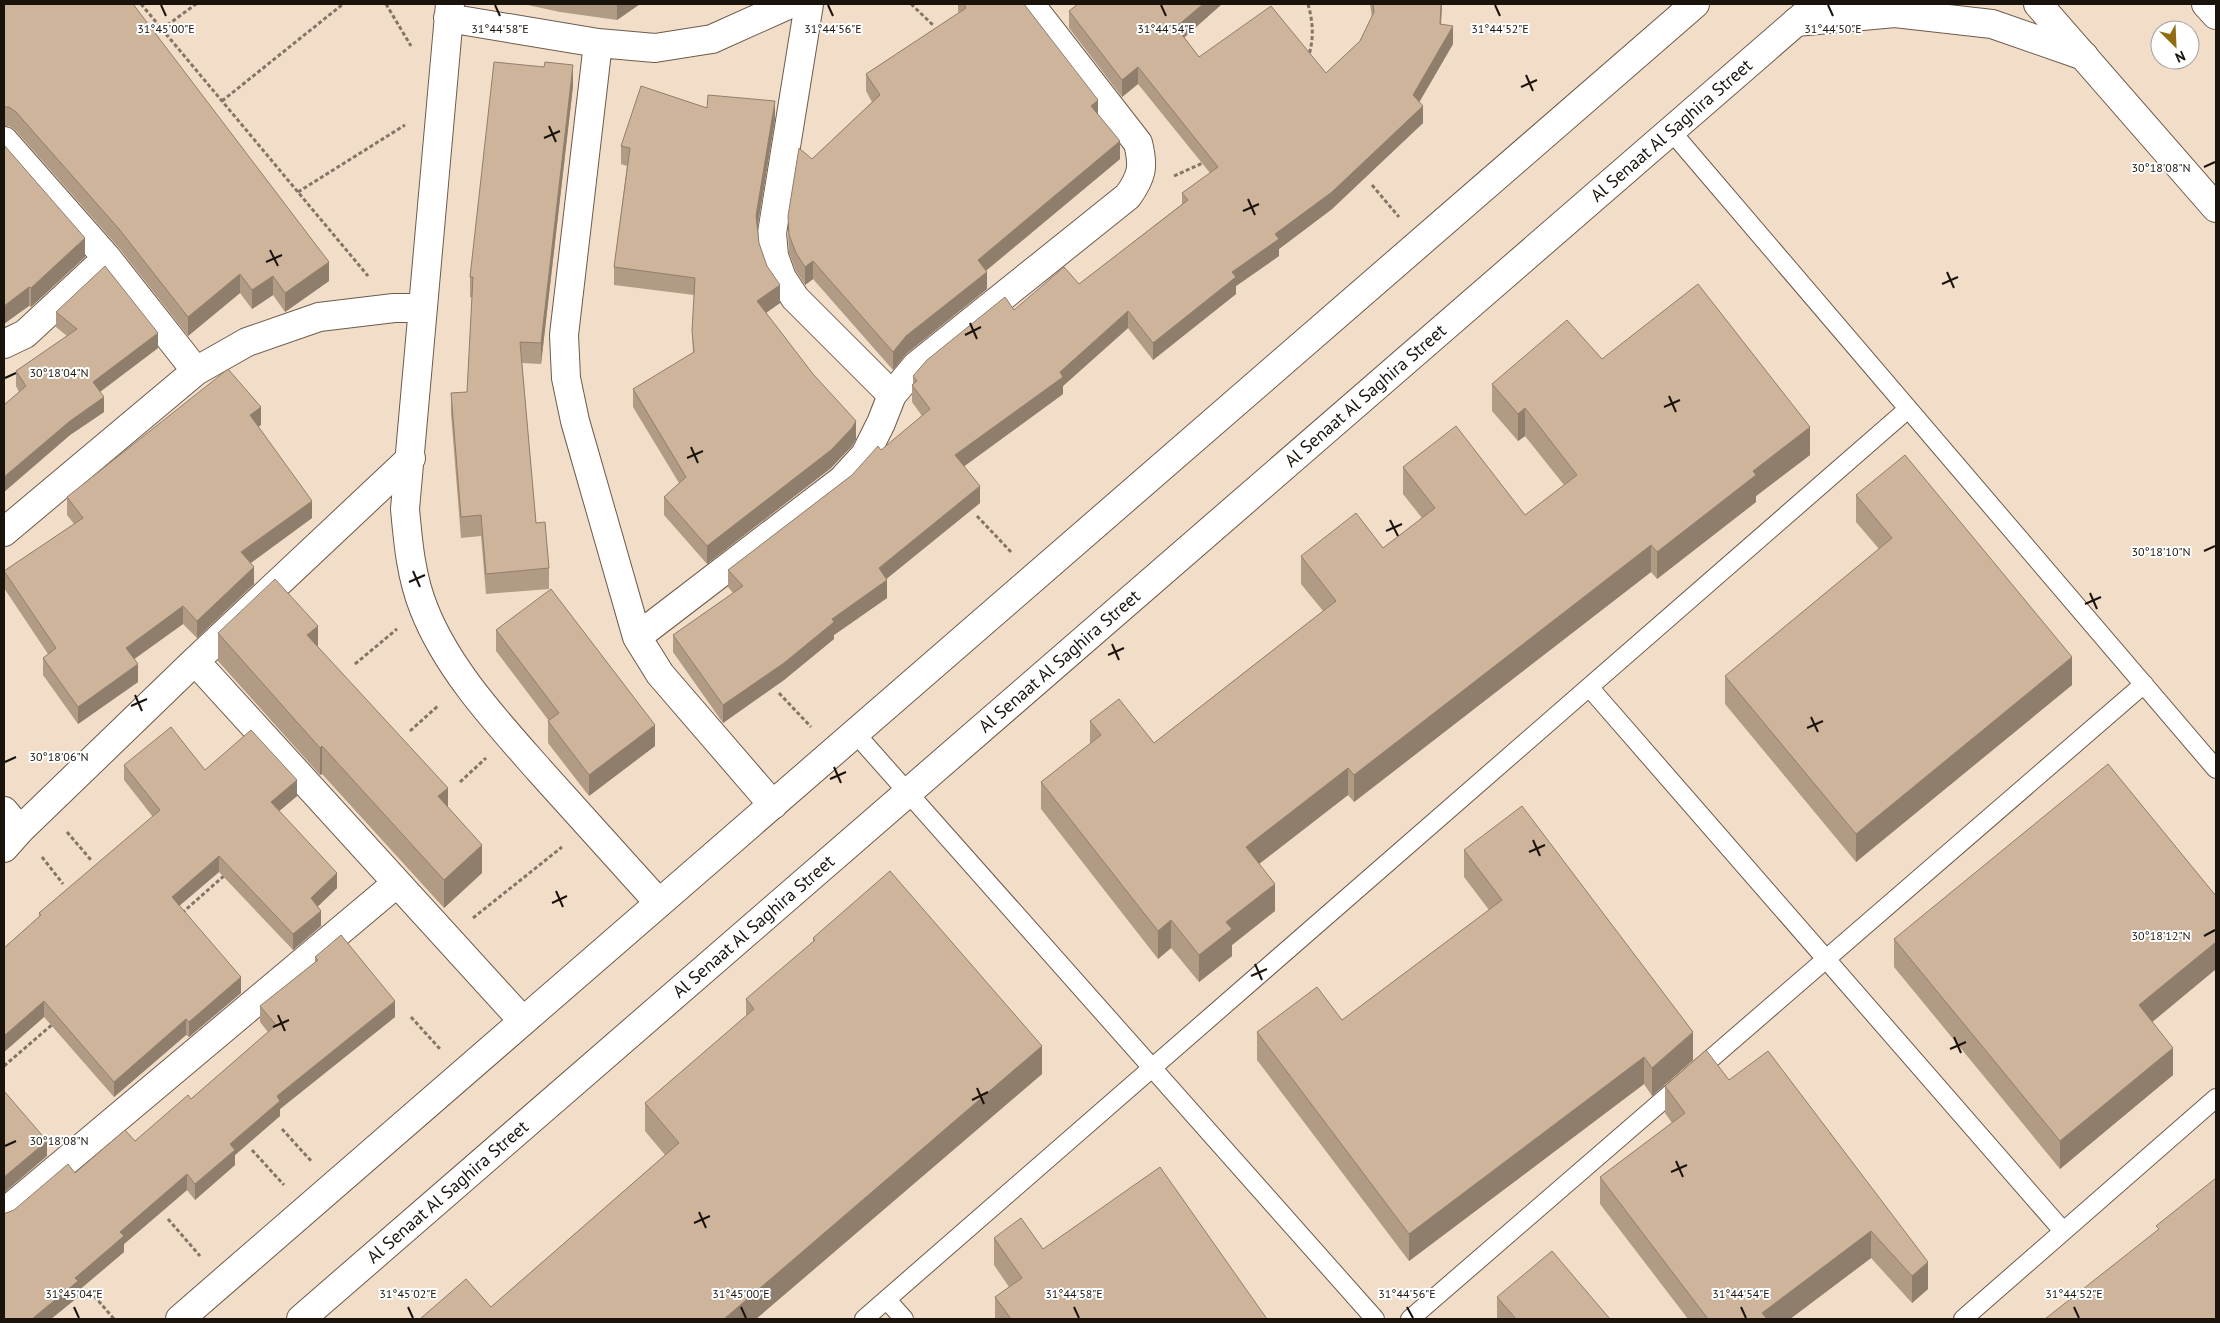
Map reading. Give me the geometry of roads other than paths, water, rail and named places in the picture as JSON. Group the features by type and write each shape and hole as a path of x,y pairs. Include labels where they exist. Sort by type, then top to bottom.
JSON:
{"street":[{"path":"658,904 510,736 465,681 441,646 423,608 410,559 405,509 449,11 598,43 655,48 712,39 790,4"},
{"path":"809,4 772,233 774,256 782,278 795,298 892,395"},
{"path":"637,636 842,480 866,455 882,423 892,395 916,366 1128,196 1139,181 1142,162 1138,143 1030,4"},
{"path":"180,1319 1696,4"},
{"name":"Al Senaat Al Saghira Street","path":"301,1319 1817,4"},
{"path":"2038,4 2216,208"},
{"path":"2206,4 2216,16"},
{"path":"1796,22 1894,13 1992,24 2084,56"},
{"path":"598,43 564,335 566,378 575,421 637,636 660,674 772,805"},
{"path":"4,141 107,258 196,371"},
{"path":"4,344 25,334 107,258"},
{"path":"4,532 196,371 247,342 319,317 394,308 423,308"},
{"path":"9,830 195,661 411,458"},
{"path":"195,661 523,1021"},
{"path":"4,1213 397,883"}],"lane":[{"path":"1671,131 2216,769"},
{"path":"864,1319 1908,409"},
{"path":"1410,1319 2144,684"},
{"path":"1589,687 2063,1232"},
{"path":"855,733 1375,1319"},
{"path":"1963,1319 2216,1098"},
{"path":"887,1300 904,1319"}]}
